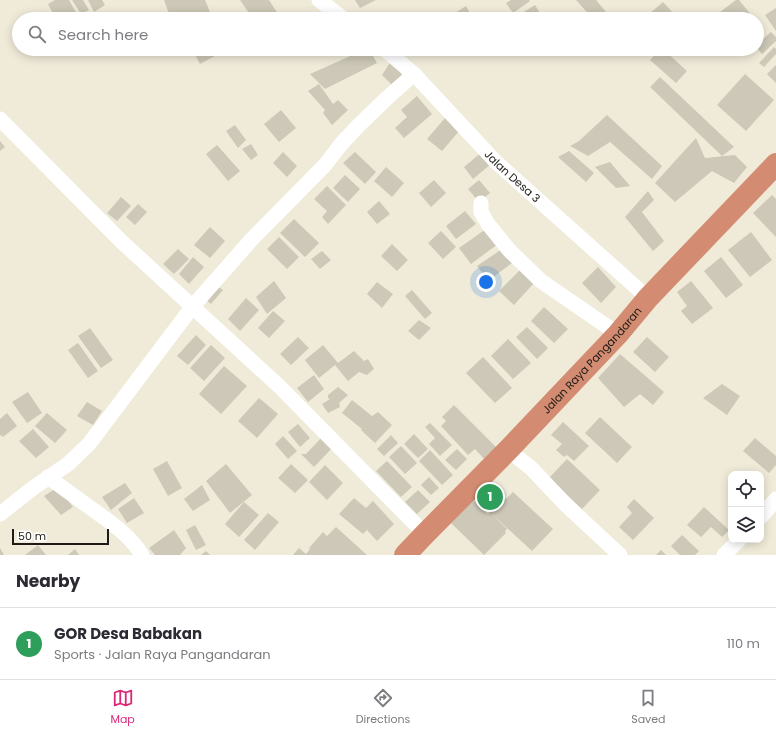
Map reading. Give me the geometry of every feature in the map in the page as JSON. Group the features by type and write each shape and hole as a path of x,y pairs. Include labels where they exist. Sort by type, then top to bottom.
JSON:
{"highway":[{"name":"Jalan Raya Pangandaran","path":"405,555 508,450 618,334 648,298 776,164"}],"street":[{"path":"319,0 335,12"},
{"name":"Jalan Desa 3","path":"392,56 414,74 496,162 648,298"},
{"path":"0,514 33,488 68,464 89,444 193,306 252,239 325,165 342,143 358,126 386,98 414,74"},
{"path":"0,119 122,242 280,387 425,534"},
{"path":"481,203 481,212 488,224 509,250 540,281 618,334"},
{"path":"508,450 531,468 566,505 620,555"},
{"path":"48,477 130,538 142,555"},
{"path":"764,513 776,499"},
{"path":"724,555 736,543"}],"building":[{"path":"55,0 69,0 76,12 52,12 48,4"},
{"path":"72,0 83,0 89,10 80,12"},
{"path":"88,0 102,0 105,5 94,12"},
{"path":"164,0 205,0 210,12 168,12"},
{"path":"240,0 269,0 277,12 248,12"},
{"path":"355,0 376,0 360,8"},
{"path":"511,0 530,1 514,12 512,12 506,3"},
{"path":"576,0 596,0 606,12 587,12"},
{"path":"736,0 739,0 749,12 720,12"},
{"path":"663,2 672,12 651,12"},
{"path":"535,5 539,12 524,12"},
{"path":"466,6 469,12 457,12"},
{"path":"776,8 776,31 765,15"},
{"path":"771,32 776,37 776,41 764,52 764,38"},
{"path":"774,47 776,49 776,54 764,67 759,63"},
{"path":"196,56 215,56 200,64"},
{"path":"350,56 373,56 377,63 325,89 310,74"},
{"path":"654,56 671,56 687,71 676,83 650,60"},
{"path":"391,61 403,76 392,85 382,75"},
{"path":"776,65 776,83 767,74"},
{"path":"745,74 774,100 746,131 717,105"},
{"path":"660,77 734,147 722,156 650,87"},
{"path":"319,84 333,104 338,100 348,110 332,125 323,113 325,110 308,91"},
{"path":"417,96 432,114 404,138 395,128 407,117 401,110"},
{"path":"281,110 296,128 279,142 264,124"},
{"path":"607,115 662,166 652,179 610,142 588,156 570,146 579,141"},
{"path":"445,118 460,130 442,151 427,139"},
{"path":"235,125 246,140 238,148 226,131"},
{"path":"696,138 705,158 735,155 747,167 734,183 712,171 675,202 655,183"},
{"path":"0,141 5,147 0,151"},
{"path":"251,144 258,155 251,160 242,149"},
{"path":"217,145 240,171 228,181 206,154"},
{"path":"569,151 594,173 586,182 558,157"},
{"path":"283,152 297,166 287,177 273,163"},
{"path":"355,152 376,172 365,184 343,163"},
{"path":"482,152 491,164 473,179 464,167"},
{"path":"610,162 630,186 616,188 595,167"},
{"path":"386,167 404,183 392,197 374,181"},
{"path":"345,175 360,189 348,202 333,188"},
{"path":"434,180 446,193 431,207 419,193"},
{"path":"479,180 490,193 479,202 468,189"},
{"path":"327,186 346,205 328,224 322,217 327,211 314,199"},
{"path":"648,191 654,200 642,212 664,241 653,251 625,217"},
{"path":"772,195 776,199 776,237 753,213"},
{"path":"121,197 131,206 117,221 107,213"},
{"path":"379,201 390,214 377,224 367,212"},
{"path":"138,204 147,212 135,225 126,217"},
{"path":"465,211 476,224 456,239 446,226"},
{"path":"294,219 319,243 305,257 280,233"},
{"path":"210,227 225,241 210,258 194,245"},
{"path":"486,229 498,244 471,264 459,248"},
{"path":"441,231 456,247 443,259 428,243"},
{"path":"751,232 772,260 750,277 728,250"},
{"path":"279,237 299,257 287,269 267,249"},
{"path":"392,244 408,260 397,271 381,256"},
{"path":"178,249 189,259 174,274 163,264"},
{"path":"502,249 512,263 488,281 477,266"},
{"path":"322,251 331,260 320,269 311,259"},
{"path":"193,257 204,267 189,284 179,274"},
{"path":"721,257 743,285 726,298 704,271"},
{"path":"598,267 616,287 601,303 582,283"},
{"path":"521,269 535,282 514,305 499,291"},
{"path":"274,281 286,298 267,314 256,297"},
{"path":"691,281 713,308 692,324 681,311 687,306 677,292"},
{"path":"377,282 393,294 382,308 367,294"},
{"path":"215,284 223,290 211,304 203,297"},
{"path":"412,290 432,313 425,319 405,296"},
{"path":"246,298 259,310 240,331 228,319"},
{"path":"544,307 568,329 554,343 531,321"},
{"path":"273,311 285,321 269,338 258,328"},
{"path":"419,320 431,328 419,340 408,331"},
{"path":"527,327 548,348 537,359 516,337"},
{"path":"90,328 113,360 101,368 78,336"},
{"path":"196,335 206,345 188,365 177,356"},
{"path":"298,337 309,348 291,365 280,354"},
{"path":"647,337 669,357 655,372 633,352"},
{"path":"508,339 531,363 513,379 491,356"},
{"path":"78,343 98,371 88,378 68,350"},
{"path":"211,345 225,358 204,381 190,368"},
{"path":"323,345 338,363 354,351 364,361 368,359 374,369 367,375 359,372 348,381 335,365 319,378 305,360"},
{"path":"620,354 664,392 653,405 640,394 624,407 598,378"},
{"path":"483,357 512,388 495,403 466,373"},
{"path":"224,366 247,386 221,414 199,394"},
{"path":"314,375 324,389 308,402 297,388"},
{"path":"722,384 740,396 727,415 703,398"},
{"path":"338,387 348,395 339,403 340,407 328,413 322,404 330,399 328,398 328,395"},
{"path":"28,392 42,413 27,423 12,402"},
{"path":"259,398 278,414 257,438 238,421"},
{"path":"352,400 372,416 378,412 392,425 375,443 361,430 362,429 342,413"},
{"path":"87,402 102,411 93,425 77,416"},
{"path":"454,405 498,449 486,461 475,449 468,455 441,426 446,421 442,417"},
{"path":"7,413 17,426 3,437 1,435 0,436 0,419"},
{"path":"47,413 67,430 55,443 35,426"},
{"path":"600,417 632,447 617,463 585,433"},
{"path":"563,422 589,446 574,461 567,455 564,457 556,450 562,444 551,435"},
{"path":"430,423 452,445 440,456 429,444 435,438 425,427"},
{"path":"298,424 310,438 300,447 288,432"},
{"path":"33,429 49,447 36,458 19,441"},
{"path":"414,434 428,449 418,458 404,444"},
{"path":"391,435 398,443 384,456 377,449"},
{"path":"283,436 297,451 288,459 275,444"},
{"path":"323,436 334,446 314,467 301,454 306,454"},
{"path":"755,438 776,456 776,465 769,473 743,451"},
{"path":"401,446 417,463 405,474 389,457"},
{"path":"457,449 467,459 456,470 445,460"},
{"path":"430,450 453,475 442,485 419,461"},
{"path":"567,459 600,490 582,509 549,478"},
{"path":"167,461 182,488 168,496 153,469"},
{"path":"387,461 412,487 401,497 376,471"},
{"path":"226,464 252,495 230,513 206,481"},
{"path":"291,464 308,480 295,493 278,478"},
{"path":"325,465 343,483 327,500 309,482"},
{"path":"429,477 439,488 431,495 421,485"},
{"path":"487,481 506,499 513,492 553,529 532,551 493,515 507,529 505,531 506,533 484,555 451,523 473,500 488,514 490,512 473,495"},
{"path":"125,483 132,493 111,510 102,497"},
{"path":"202,485 210,500 193,511 184,499"},
{"path":"58,487 73,507 61,515 44,496"},
{"path":"418,490 430,502 417,514 405,502"},
{"path":"134,498 144,513 127,523 118,509"},
{"path":"354,498 366,508 373,501 394,524 377,541 367,530 363,534 339,514"},
{"path":"634,499 654,518 633,540 619,527 632,513 627,507"},
{"path":"244,502 259,515 239,537 225,524"},
{"path":"704,507 728,529 728,531 722,537 711,527 701,537 687,525"},
{"path":"268,513 279,522 255,550 244,540"},
{"path":"195,525 206,545 196,550 186,530"},
{"path":"336,527 367,555 293,555 299,548 306,554 310,549 309,548 323,532 327,536"},
{"path":"174,530 186,548 180,555 155,555 149,548"},
{"path":"682,535 699,551 695,555 680,555 671,546"},
{"path":"38,545 46,555 25,555"},
{"path":"0,548 4,555 0,555"},
{"path":"75,549 79,555 68,555"},
{"path":"661,550 666,555 656,555"},
{"path":"206,551 210,555 201,555"}],"place":[{"name":"GOR Desa Babakan","path":"490,497"}]}
